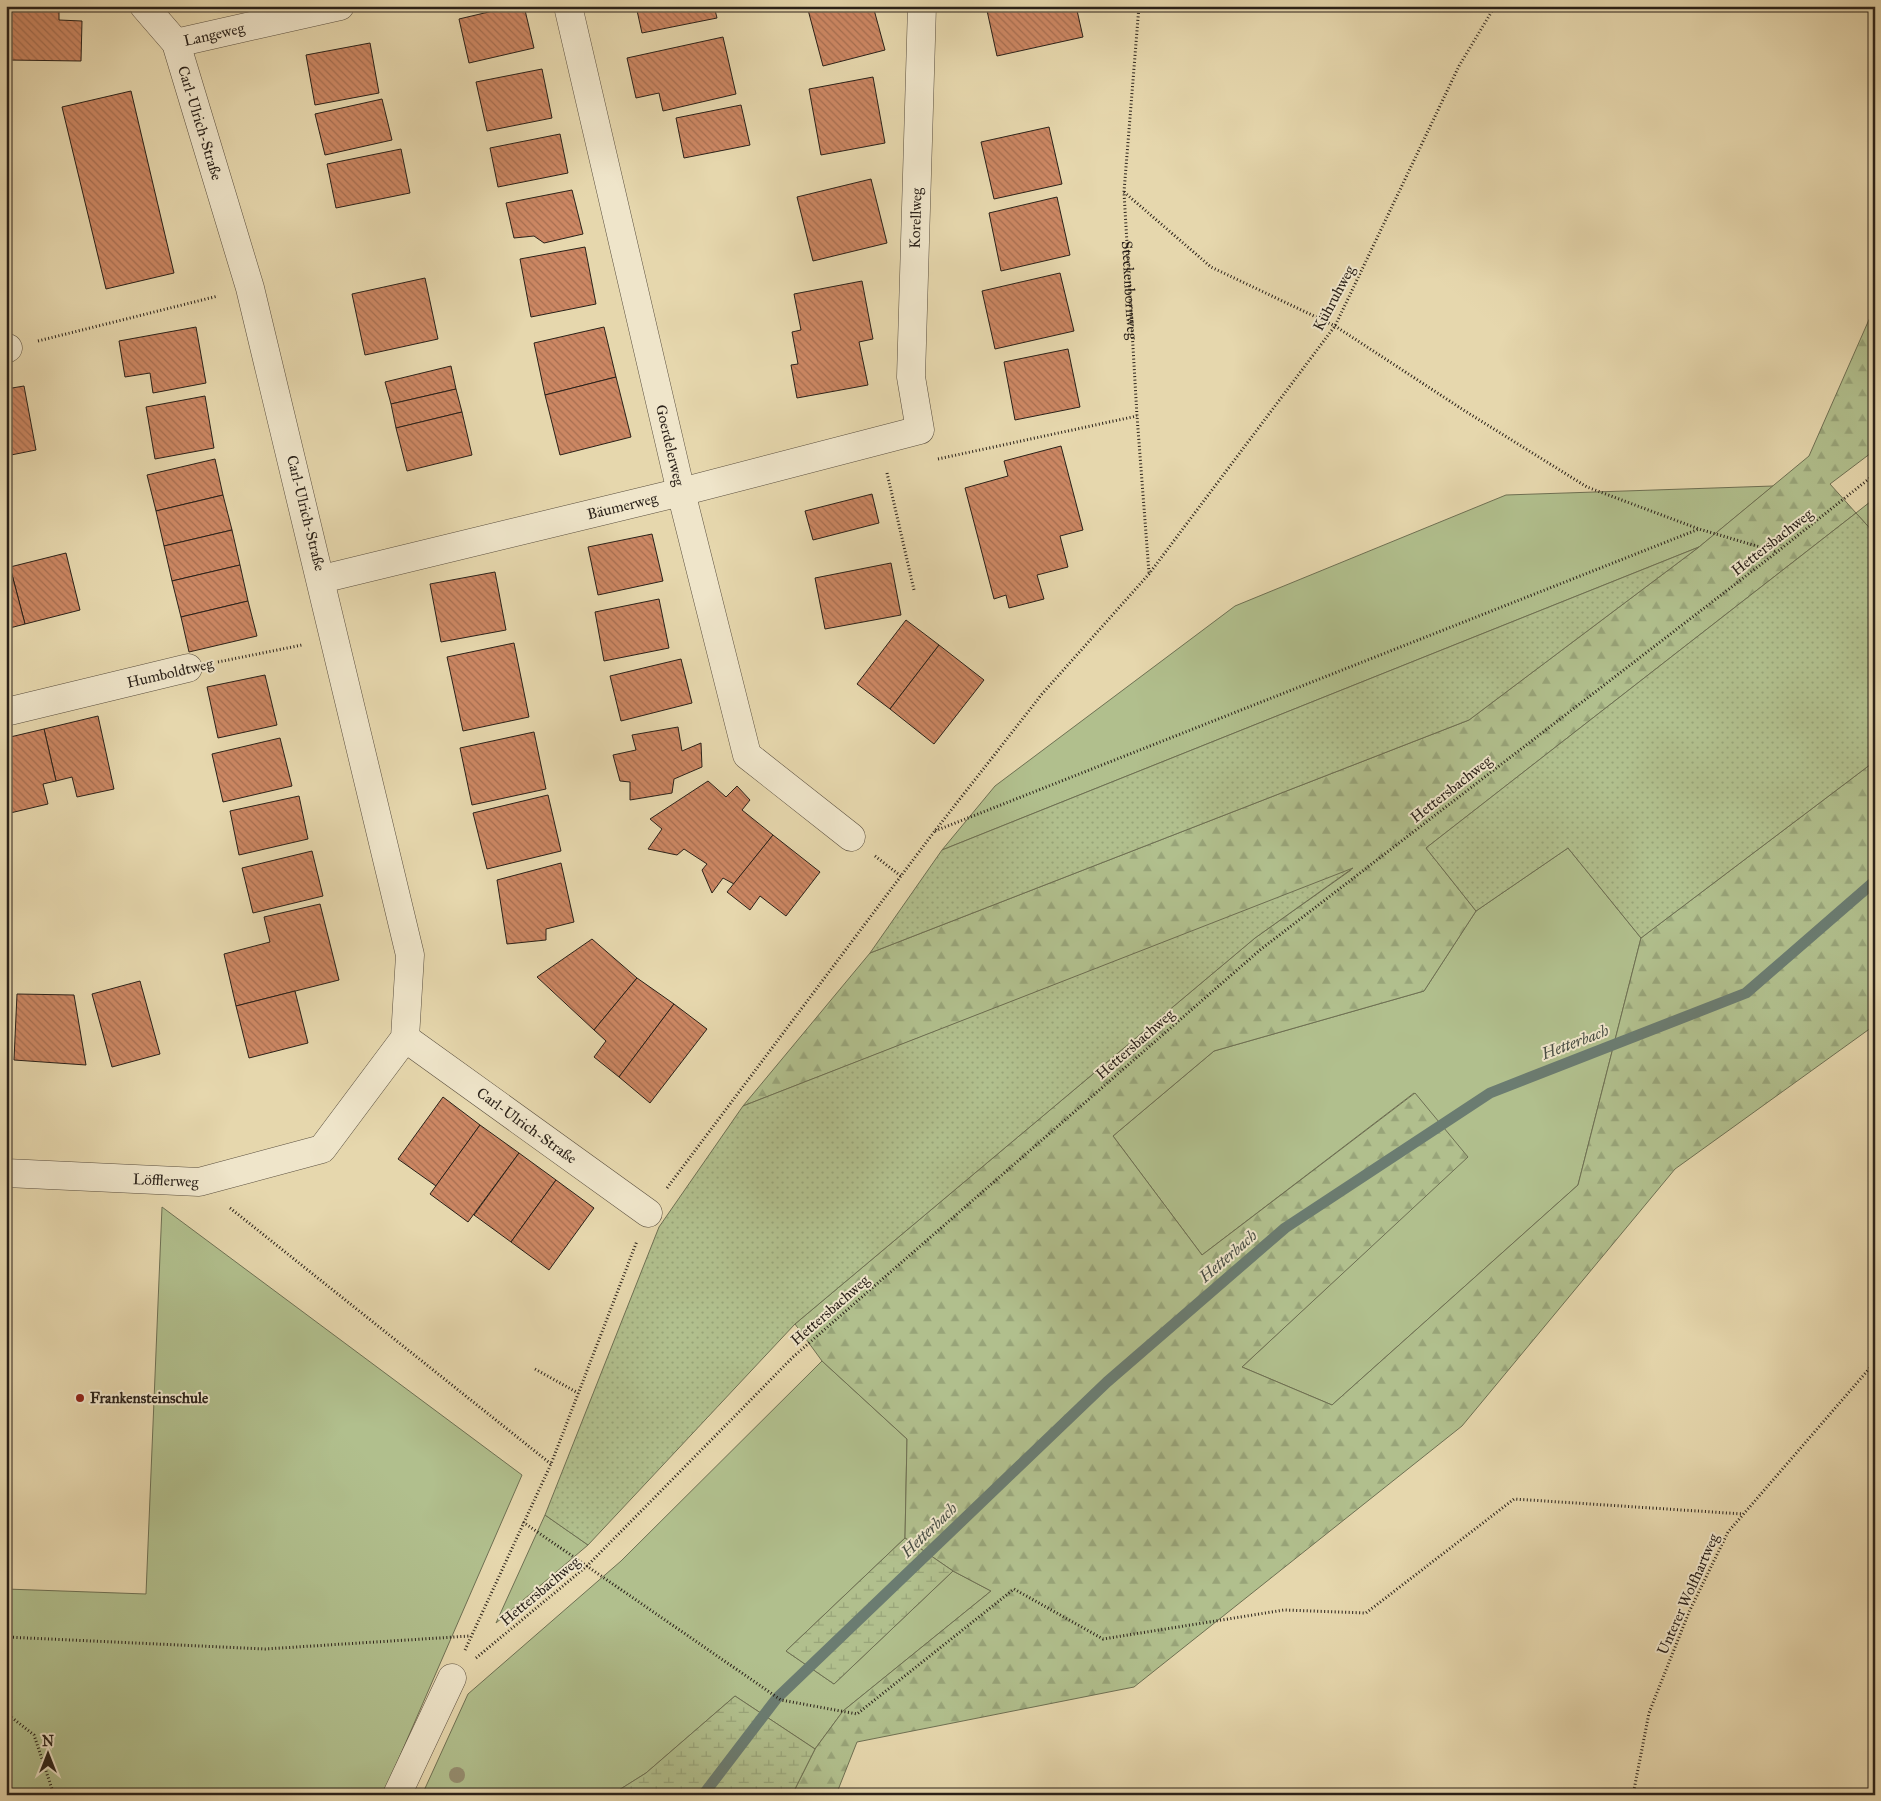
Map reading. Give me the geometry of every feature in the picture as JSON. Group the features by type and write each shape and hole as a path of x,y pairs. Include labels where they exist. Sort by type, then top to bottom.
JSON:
{"street":[{"name":"Carl-Ulrich-Straße","path":"144,6 176,43 250,288 322,579 410,955 405,1038 648,1213"},
{"name":"Langeweg","path":"176,43 340,6"},
{"name":"Goerdelerweg","path":"568,6 681,492 746,755 850,837"},
{"name":"Korellweg","path":"920,430 911,376 922,6"},
{"name":"Bäumerweg","path":"322,579 681,492 920,430"},
{"name":"Humboldtweg","path":"6,712 188,668"},
{"name":"Löfflerweg","path":"6,1173 199,1182 322,1149 405,1038"},
{"path":"397,1795 452,1678"}],"path":[{"name":"Steckenbornweg","path":"1140,6 1124,192 1136,416 1149,574"},
{"name":"Kühruhweg","path":"452,1678 551,1464 648,1213 934,832 1042,694 1149,574 1335,326 1459,66 1495,6"},
{"path":"1124,192 1211,267 1335,326 1465,411 1587,486 1699,529 1777,552"},
{"path":"7,348 250,288"},
{"path":"920,430 927,461 1136,416"},
{"path":"879,440 914,590"},
{"name":"Hettersbachweg","path":"452,1678 587,1566 793,1357 1260,950 1777,552 1875,474"},
{"path":"934,832 1699,529"},
{"name":"Humboldtweg","path":"188,668 336,638"},
{"path":"199,1182 551,1464"},
{"name":"Unterer Wolfhartweg","path":"1633,1795 1649,1712 1689,1612 1728,1532 1875,1362"},
{"path":"535,1369 578,1393"},
{"path":"523,1522 780,1700 857,1714 1014,1589 1103,1639 1284,1610 1366,1613 1514,1498 1743,1514"},
{"path":"6,1638 265,1649 470,1636"},
{"path":"6,1713 34,1735 54,1795"}],"green space":[{"path":"1875,306 1875,450 1830,484 1856,513 1426,848 1476,911 1424,991 1214,1051 1113,1136 1202,1255 1415,1093 1468,1157 1242,1367 1332,1405 1578,1185 1641,938 1875,761 1875,1025 1675,1169 1462,1426 1134,1687 857,1742 836,1795 792,1795 815,1749 843,1711 991,1591 953,1571 905,1538 907,1439 822,1361 795,1324 1255,938 1351,870 743,1106 870,953 1469,720 1699,547 1809,456"},
{"path":"1773,486 1699,547 942,850 995,786 1235,606 1506,495"},
{"path":"1875,498 1875,534 1856,513"},
{"path":"1856,513 1875,534 1875,761 1641,938 1568,848 1476,911 1426,848"},
{"path":"1699,547 1469,720 870,953 942,850"},
{"path":"1568,848 1641,938 1578,1185 1332,1405 1242,1367 1467,1157 1414,1093 1202,1255 1113,1136 1214,1051 1424,991 1476,911"},
{"path":"1353,868 1255,938 795,1324 588,1545 545,1515 659,1227 743,1106"},
{"path":"162,1207 522,1475 383,1795 6,1795 6,1589 146,1594"},
{"path":"822,1361 907,1439 905,1538 786,1651 834,1684 953,1571 991,1591 843,1711 815,1749 735,1696 646,1773 611,1795 422,1795 468,1694 621,1561"},
{"path":"545,1515 588,1545 496,1623"},
{"path":"905,1538 953,1571 834,1684 786,1651"},
{"path":"735,1696 815,1749 792,1795 611,1795 646,1773"}],"building":[{"path":"514,6 524,6 534,48 469,63 459,19"},
{"path":"636,6 714,6 717,18 642,33"},
{"path":"807,6 873,6 885,50 823,66"},
{"path":"986,6 1076,6 1083,37 997,56"},
{"path":"9,11 59,11 59,20 82,21 81,61 8,60"},
{"path":"723,37 736,94 663,111 659,93 636,98 627,58"},
{"path":"370,43 379,93 315,105 306,55"},
{"path":"542,69 552,118 487,131 476,82"},
{"path":"873,77 885,143 821,155 809,89"},
{"path":"131,91 174,273 106,289 62,107"},
{"path":"382,99 392,140 325,155 315,114"},
{"path":"741,105 750,145 684,158 676,118"},
{"path":"1049,127 1062,184 994,199 981,142"},
{"path":"560,134 568,173 498,187 490,148"},
{"path":"401,149 410,193 336,208 327,164"},
{"path":"871,179 887,243 813,261 797,197"},
{"path":"572,190 583,234 544,243 534,236 514,238 506,203"},
{"path":"1057,197 1070,255 1001,271 989,213"},
{"path":"585,247 596,304 531,317 520,259"},
{"path":"1060,273 1074,331 995,349 982,291"},
{"path":"425,278 438,339 365,355 352,294"},
{"path":"862,281 873,339 859,342 868,385 797,398 791,365 798,364 792,332 801,330 794,294"},
{"path":"196,327 206,383 153,393 150,373 125,377 119,341"},
{"path":"604,327 616,377 545,395 534,343"},
{"path":"1068,349 1080,407 1015,420 1004,362"},
{"path":"451,366 456,389 391,404 385,382"},
{"path":"616,377 631,437 560,455 545,395"},
{"path":"24,386 36,450 6,456 6,389"},
{"path":"456,389 462,412 396,428 391,404"},
{"path":"205,396 214,448 155,459 146,407"},
{"path":"462,412 472,455 407,471 396,428"},
{"path":"1061,446 1083,530 1060,536 1068,567 1037,575 1044,599 1009,608 1006,595 994,599 965,488 1008,476 1004,461"},
{"path":"215,459 223,495 156,511 147,475"},
{"path":"872,494 879,523 813,540 805,511"},
{"path":"223,495 232,530 164,546 156,511"},
{"path":"232,530 240,565 172,581 164,546"},
{"path":"652,534 663,581 598,595 588,547"},
{"path":"66,553 80,610 25,624 10,567"},
{"path":"891,563 901,615 825,629 815,578"},
{"path":"240,565 248,601 181,617 172,581"},
{"path":"10,567 25,624 6,629 6,568"},
{"path":"495,572 506,630 441,642 430,584"},
{"path":"659,599 669,648 604,661 595,612"},
{"path":"248,601 257,636 189,652 181,617"},
{"path":"906,620 939,645 890,709 857,684"},
{"path":"514,643 529,717 463,731 447,657"},
{"path":"939,645 984,680 934,744 890,709"},
{"path":"681,659 692,703 621,721 610,676"},
{"path":"265,675 277,725 218,738 207,687"},
{"path":"98,716 114,789 77,797 72,777 56,781 44,729"},
{"path":"678,727 682,751 701,743 702,767 674,779 672,793 630,800 630,782 620,781 613,755 636,750 632,735"},
{"path":"44,729 56,781 43,784 48,804 6,814 6,738"},
{"path":"534,732 546,789 472,805 460,748"},
{"path":"280,738 292,786 223,802 212,754"},
{"path":"708,781 726,797 737,786 750,800 742,810 773,835 734,884 723,878 712,893 702,870 707,864 684,849 677,855 648,849 662,829 650,819"},
{"path":"548,795 561,851 487,869 473,813"},
{"path":"299,796 308,839 239,855 230,811"},
{"path":"773,835 820,872 786,916 760,896 750,910 727,892"},
{"path":"312,851 323,896 253,913 242,868"},
{"path":"561,863 574,922 546,929 546,940 507,944 497,880"},
{"path":"320,904 339,980 236,1006 224,954 270,942 264,917"},
{"path":"592,939 637,978 594,1030 537,977"},
{"path":"637,978 674,1004 619,1077 594,1057 606,1041 594,1030"},
{"path":"140,981 160,1054 112,1067 92,994"},
{"path":"295,991 308,1043 249,1058 236,1006"},
{"path":"17,994 74,995 86,1065 14,1060"},
{"path":"6,995 9,995 9,1052 6,1052"},
{"path":"674,1004 707,1029 650,1103 619,1077"},
{"path":"443,1097 480,1125 436,1186 398,1159"},
{"path":"480,1125 519,1153 468,1222 430,1194"},
{"path":"519,1153 556,1180 511,1242 474,1215"},
{"path":"556,1180 594,1208 549,1270 511,1242"}],"waterway":[{"name":"Hetterbach","path":"703,1795 777,1698 1107,1382 1285,1228 1490,1093 1746,993 1875,881"}],"place":[{"name":"Frankensteinschule","path":"80,1398"}]}
